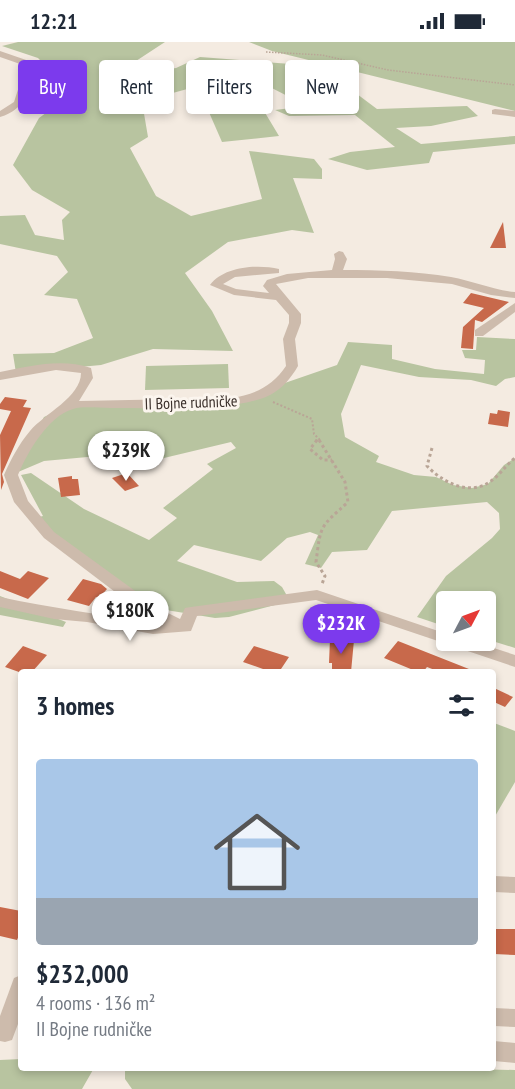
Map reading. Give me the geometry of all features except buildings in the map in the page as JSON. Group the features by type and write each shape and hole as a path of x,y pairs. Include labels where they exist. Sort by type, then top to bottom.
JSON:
{"street":[{"path":"167,42 174,42"},
{"path":"0,54 26,63 29,68 24,81 22,99 16,108 0,114"},
{"path":"495,112 515,114"},
{"path":"336,275 341,259 339,254"},
{"path":"275,271 231,273 222,277 216,285 234,292 277,297"},
{"path":"277,297 269,286 276,280 336,275 416,277 452,281 515,295"},
{"name":"II Bojne rudničke","path":"70,405 212,403 254,398 279,385 292,366 289,339 295,323 295,314 277,297"},
{"path":"479,333 515,306"},
{"path":"0,376 60,366 79,367 87,371 87,378 70,405 45,420 17,459 11,475 21,502 49,535 94,570 154,613 185,627"},
{"path":"185,627 191,612 317,595 436,636"},
{"path":"0,602 54,614 87,617 153,629 185,627"},
{"path":"482,651 515,662"},
{"path":"496,884 515,885"},
{"path":"12,1025 18,998"},
{"path":"496,1017 515,1018"},
{"path":"496,1051 515,1053"}],"path":[{"path":"266,52 322,56 351,63 368,64 387,70 515,85"},
{"path":"254,398 268,400 312,419 314,434 345,482 348,502 326,521 321,532 316,562 325,576 317,595"},
{"path":"318,438 310,449 324,460 332,460"},
{"path":"432,448 427,466 436,477 453,485 472,488 488,484 504,465 515,458"}],"green space":[{"path":"18,42 165,42 138,60 99,60 99,114 144,114 148,137 130,148 156,196 191,216 262,199 249,151 314,159 322,169 322,179 293,178 314,233 292,230 228,242 185,273 212,311 233,351 153,349 101,365 16,373 13,354 54,353 93,338 77,299 44,295 68,272 57,256 0,244 0,216 25,215 35,235 64,240 62,220 70,212 32,190 13,165 39,118 44,114 87,114 87,60 40,60 2,46"},
{"path":"249,42 515,42 515,111 359,72 359,60 308,60 272,51"},
{"path":"200,57 239,60 193,60"},
{"path":"186,63 186,89 174,93 174,68"},
{"path":"273,63 285,64 285,95 273,89"},
{"path":"359,96 377,109 467,106 478,116 431,126 396,128 421,144 515,136 515,144 433,152 429,163 367,170 328,159 350,152 395,147 355,115 289,116 275,110 285,109 285,114 359,114"},
{"path":"210,114 266,114 279,136 222,142"},
{"path":"477,337 515,339 515,377 505,379 496,386 471,380 419,377 361,365 341,414 345,437 379,456 376,462 414,475 436,477 453,485 472,488 488,484 504,465 515,458 515,648 496,642 496,591 436,591 436,623 417,617 446,576 500,529 499,513 487,502 392,511 367,550 332,552 321,568 305,564 318,535 310,532 287,538 261,561 194,545 177,561 237,582 274,581 282,587 290,601 229,617 215,618 166,610 142,611 31,519 43,516 21,475 31,473 84,509 149,540 177,518 163,508 213,469 207,464 236,448 231,442 143,463 131,453 44,461 11,475 44,417 70,405 245,400 279,385 337,365 348,342 392,345 392,359 435,369 484,374 485,360 465,358 462,350 476,350"},
{"path":"228,364 229,388 145,390 146,366"},
{"path":"0,596 66,622 63,627 0,615"},
{"path":"496,724 515,731 515,782 496,815"},
{"path":"18,1059 18,1071 92,1071 82,1089 0,1089 0,1060"},
{"path":"515,1070 515,1089 132,1089 125,1079 125,1071"}]}
